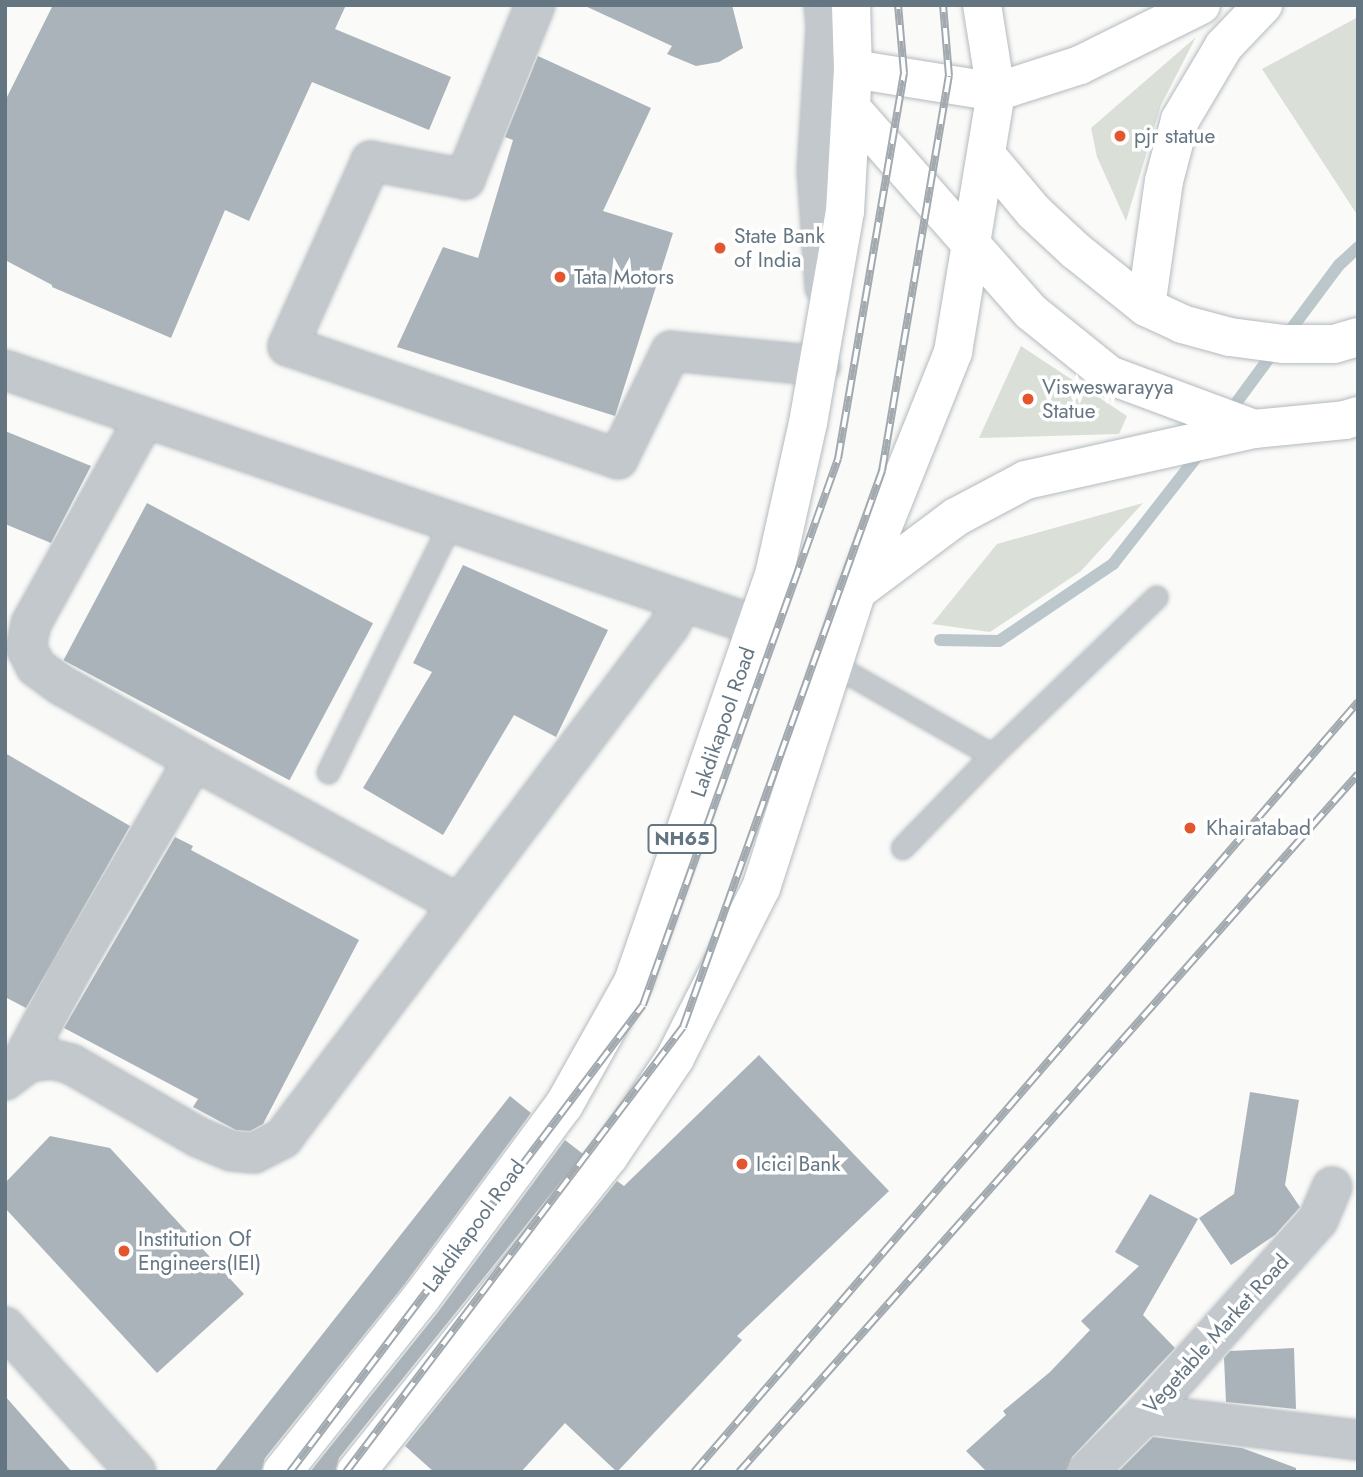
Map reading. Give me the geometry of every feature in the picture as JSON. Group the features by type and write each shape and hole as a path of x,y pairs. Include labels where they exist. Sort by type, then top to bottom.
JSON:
{"main road":[{"name":"NH65","path":"851,5 853,69"},
{"path":"356,1472 609,1156 675,1058 761,888 857,591 953,352 996,92 982,5"},
{"path":"853,69 996,92 1080,65 1201,5"},
{"path":"1146,307 1164,181 1180,120 1224,46 1263,5"},
{"name":"Lakdikapool Road","path":"282,1472 421,1298 565,1105 633,982 774,575 820,366 845,212 853,69"},
{"path":"851,108 1031,312 1109,375 1254,429"},
{"path":"987,156 1034,212 1076,251 1146,307 1182,324 1230,337 1283,344 1334,344 1358,337"},
{"path":"857,591 956,517 1026,480 1254,429 1345,420 1358,416"}],"street":[{"path":"535,5 465,179 371,161 288,346 618,458 671,351 820,366"},
{"path":"824,5 826,26 817,171 827,320"},
{"path":"5,370 757,626"},
{"path":"145,418 31,624 26,646 36,667 61,685 194,760 458,904"},
{"path":"11,1075 29,1062 52,1059 71,1064 198,1137 231,1151 254,1153 283,1139 670,625 683,601"},
{"path":"11,1075 194,760"},
{"name":"Vegetable Market Road","path":"1087,1472 1146,1414 1318,1220 1332,1187"},
{"path":"5,1327 136,1472"},
{"path":"1146,1414 1358,1440"}],"lane":[{"path":"328,772 451,522"},
{"path":"902,848 992,755 1156,597"},
{"path":"834,666 992,755"}],"shaded area":[{"path":"1358,17 1358,216 1262,69"},
{"path":"1196,37 1161,105 1126,221 1097,157 1091,128"},
{"path":"1021,346 1127,416 1119,434 979,438"},
{"path":"1143,503 1081,571 990,632 932,624 997,544"}],"building":[{"path":"53,5 346,5 335,29 451,77 429,130 312,82 249,221 225,210 171,338 52,287 5,260 5,101"},
{"path":"583,5 732,5 743,48 719,62 696,66 667,54 672,46"},
{"path":"538,56 651,108 603,211 673,233 615,416 397,347 443,247 478,258 513,140 505,137"},
{"path":"5,431 91,466 51,543 5,524"},
{"path":"147,503 373,623 289,780 63,660"},
{"path":"463,565 608,630 556,737 514,715 443,835 363,788 432,672 413,663"},
{"path":"5,753 130,826 26,1008 5,997"},
{"path":"175,837 193,846 191,850 359,940 263,1124 250,1131 236,1130 193,1107 198,1099 64,1028"},
{"path":"759,1055 889,1191 737,1336 742,1340 617,1472 565,1423 521,1472 434,1472 405,1446 617,1181 624,1186"},
{"path":"1250,1092 1299,1100 1285,1185 1300,1207 1275,1235 1231,1265 1199,1218 1234,1194"},
{"path":"510,1096 531,1113 404,1285 265,1458 261,1472 214,1472"},
{"name":"Institution Of Engineers(IEI)","path":"50,1136 110,1148 244,1294 157,1373 5,1208 5,1183"},
{"path":"565,1140 583,1154 339,1458 335,1472 310,1472 438,1312"},
{"path":"1150,1194 1198,1219 1143,1315 1175,1348 1072,1457 1066,1472 987,1472 966,1451 1006,1415 1003,1411 1050,1372 1090,1330 1081,1321 1139,1266 1115,1252"},
{"path":"1294,1348 1296,1409 1226,1402 1224,1358 1230,1351"},
{"path":"5,1396 72,1472 5,1472"},
{"path":"1153,1437 1242,1448 1296,1468 1296,1472 1118,1472"}],"waterway":[{"path":"1286,336 1339,265 1358,247"},
{"path":"1228,414 1275,350"},
{"path":"940,640 999,641 1113,564 1203,449"}],"railway":[{"path":"290,1472 643,1005 838,459 904,73 898,5"},
{"path":"346,1472 683,1027 882,471 949,76 943,5"},
{"path":"694,1472 1358,702"},
{"path":"739,1472 1358,774"}],"place":[{"name":"pjr statue","path":"1120,136"},
{"name":"State Bank of India","path":"720,248"},
{"name":"Tata Motors","path":"560,277"},
{"name":"Visweswarayya Statue","path":"1028,399"},
{"name":"Khairatabad","path":"1190,828"},
{"name":"Icici Bank","path":"742,1164"},
{"name":"Institution Of Engineers(IEI)","path":"124,1251"}]}
